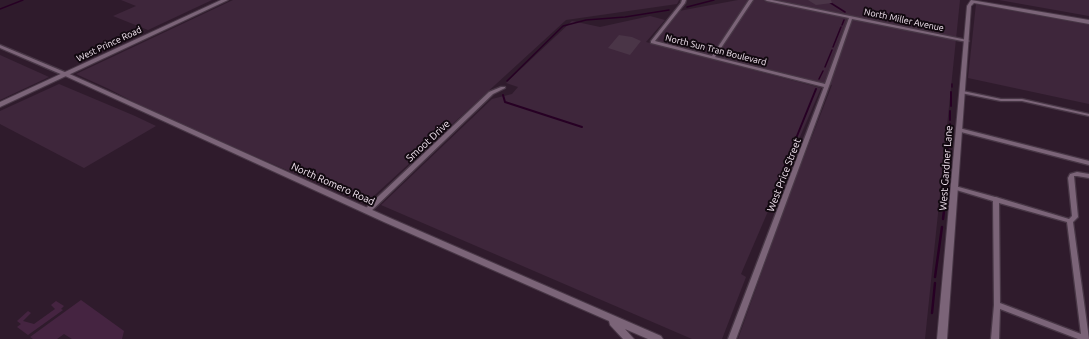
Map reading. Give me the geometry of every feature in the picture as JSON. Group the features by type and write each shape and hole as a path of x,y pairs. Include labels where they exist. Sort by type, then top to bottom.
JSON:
{"main road":[{"name":"West Prince Road","path":"0,105 225,0"}],"street":[{"name":"North Sun Tran Boulevard","path":"684,0 652,42 827,86"},
{"path":"713,57 751,0"},
{"name":"North Miller Avenue","path":"767,0 967,41"},
{"path":"981,0 990,4"},
{"path":"973,1 1089,22"},
{"name":"West Gardner Lane","path":"942,339 969,6 973,1"},
{"name":"West Price Street","path":"732,339 827,86 851,17"},
{"name":"North Romero Road","path":"0,46 653,338"},
{"name":"Smoot Drive","path":"367,210 491,93 503,88"},
{"path":"963,92 1000,100 1022,100 1089,115"},
{"path":"959,130 1089,163"},
{"path":"1070,221 1075,217 1071,178 1075,174 1089,176"},
{"path":"955,188 1070,221"},
{"path":"995,339 997,305 996,199"},
{"path":"997,305 1086,339 1070,221"},
{"path":"610,318 629,339"}],"shaded area":[{"path":"121,0 212,0 148,30 113,16 136,6"},
{"path":"233,0 679,0 677,4 566,20 365,204 153,112 76,74"},
{"path":"738,0 960,0 925,339 738,339 789,196 832,85 656,41 679,11"},
{"path":"999,0 1089,0 1089,16"},
{"path":"976,4 1089,24 1089,104 968,78"},
{"path":"650,16 665,20 646,42 821,88 741,274 746,277 722,339 692,339 381,205 492,99 512,94 518,87 506,83 572,21 600,27"},
{"path":"0,55 49,77 0,100"},
{"path":"59,84 156,126 84,168 0,124 0,111"},
{"path":"81,300 124,331 122,339 72,339 64,334 57,339 33,339 30,337"},
{"path":"56,301 64,306 61,309 63,310 28,335 17,327 21,324 17,321 28,311 31,313 23,321 34,324 55,309 51,305"}],"building":[{"path":"808,0 831,0 832,3 816,5"},
{"path":"619,35 632,37 641,41 630,55 608,48"}],"waterway":[{"path":"0,9 23,0"},
{"path":"687,7 714,0"},
{"path":"826,0 845,12"},
{"path":"507,81 563,26 586,20 625,17 669,10"},
{"path":"842,25 844,20"},
{"path":"833,47 841,27"},
{"path":"825,67 832,50"},
{"path":"819,79 823,71"},
{"path":"780,178 816,89"},
{"path":"951,92 951,106"},
{"path":"503,95 505,102 582,127"},
{"path":"950,111 950,120"},
{"path":"949,133 950,124"},
{"path":"947,169 948,146"},
{"path":"946,182 947,176"},
{"path":"945,201 946,189"},
{"path":"943,219 944,211"},
{"path":"935,277 942,227"},
{"path":"932,313 935,283"}]}
